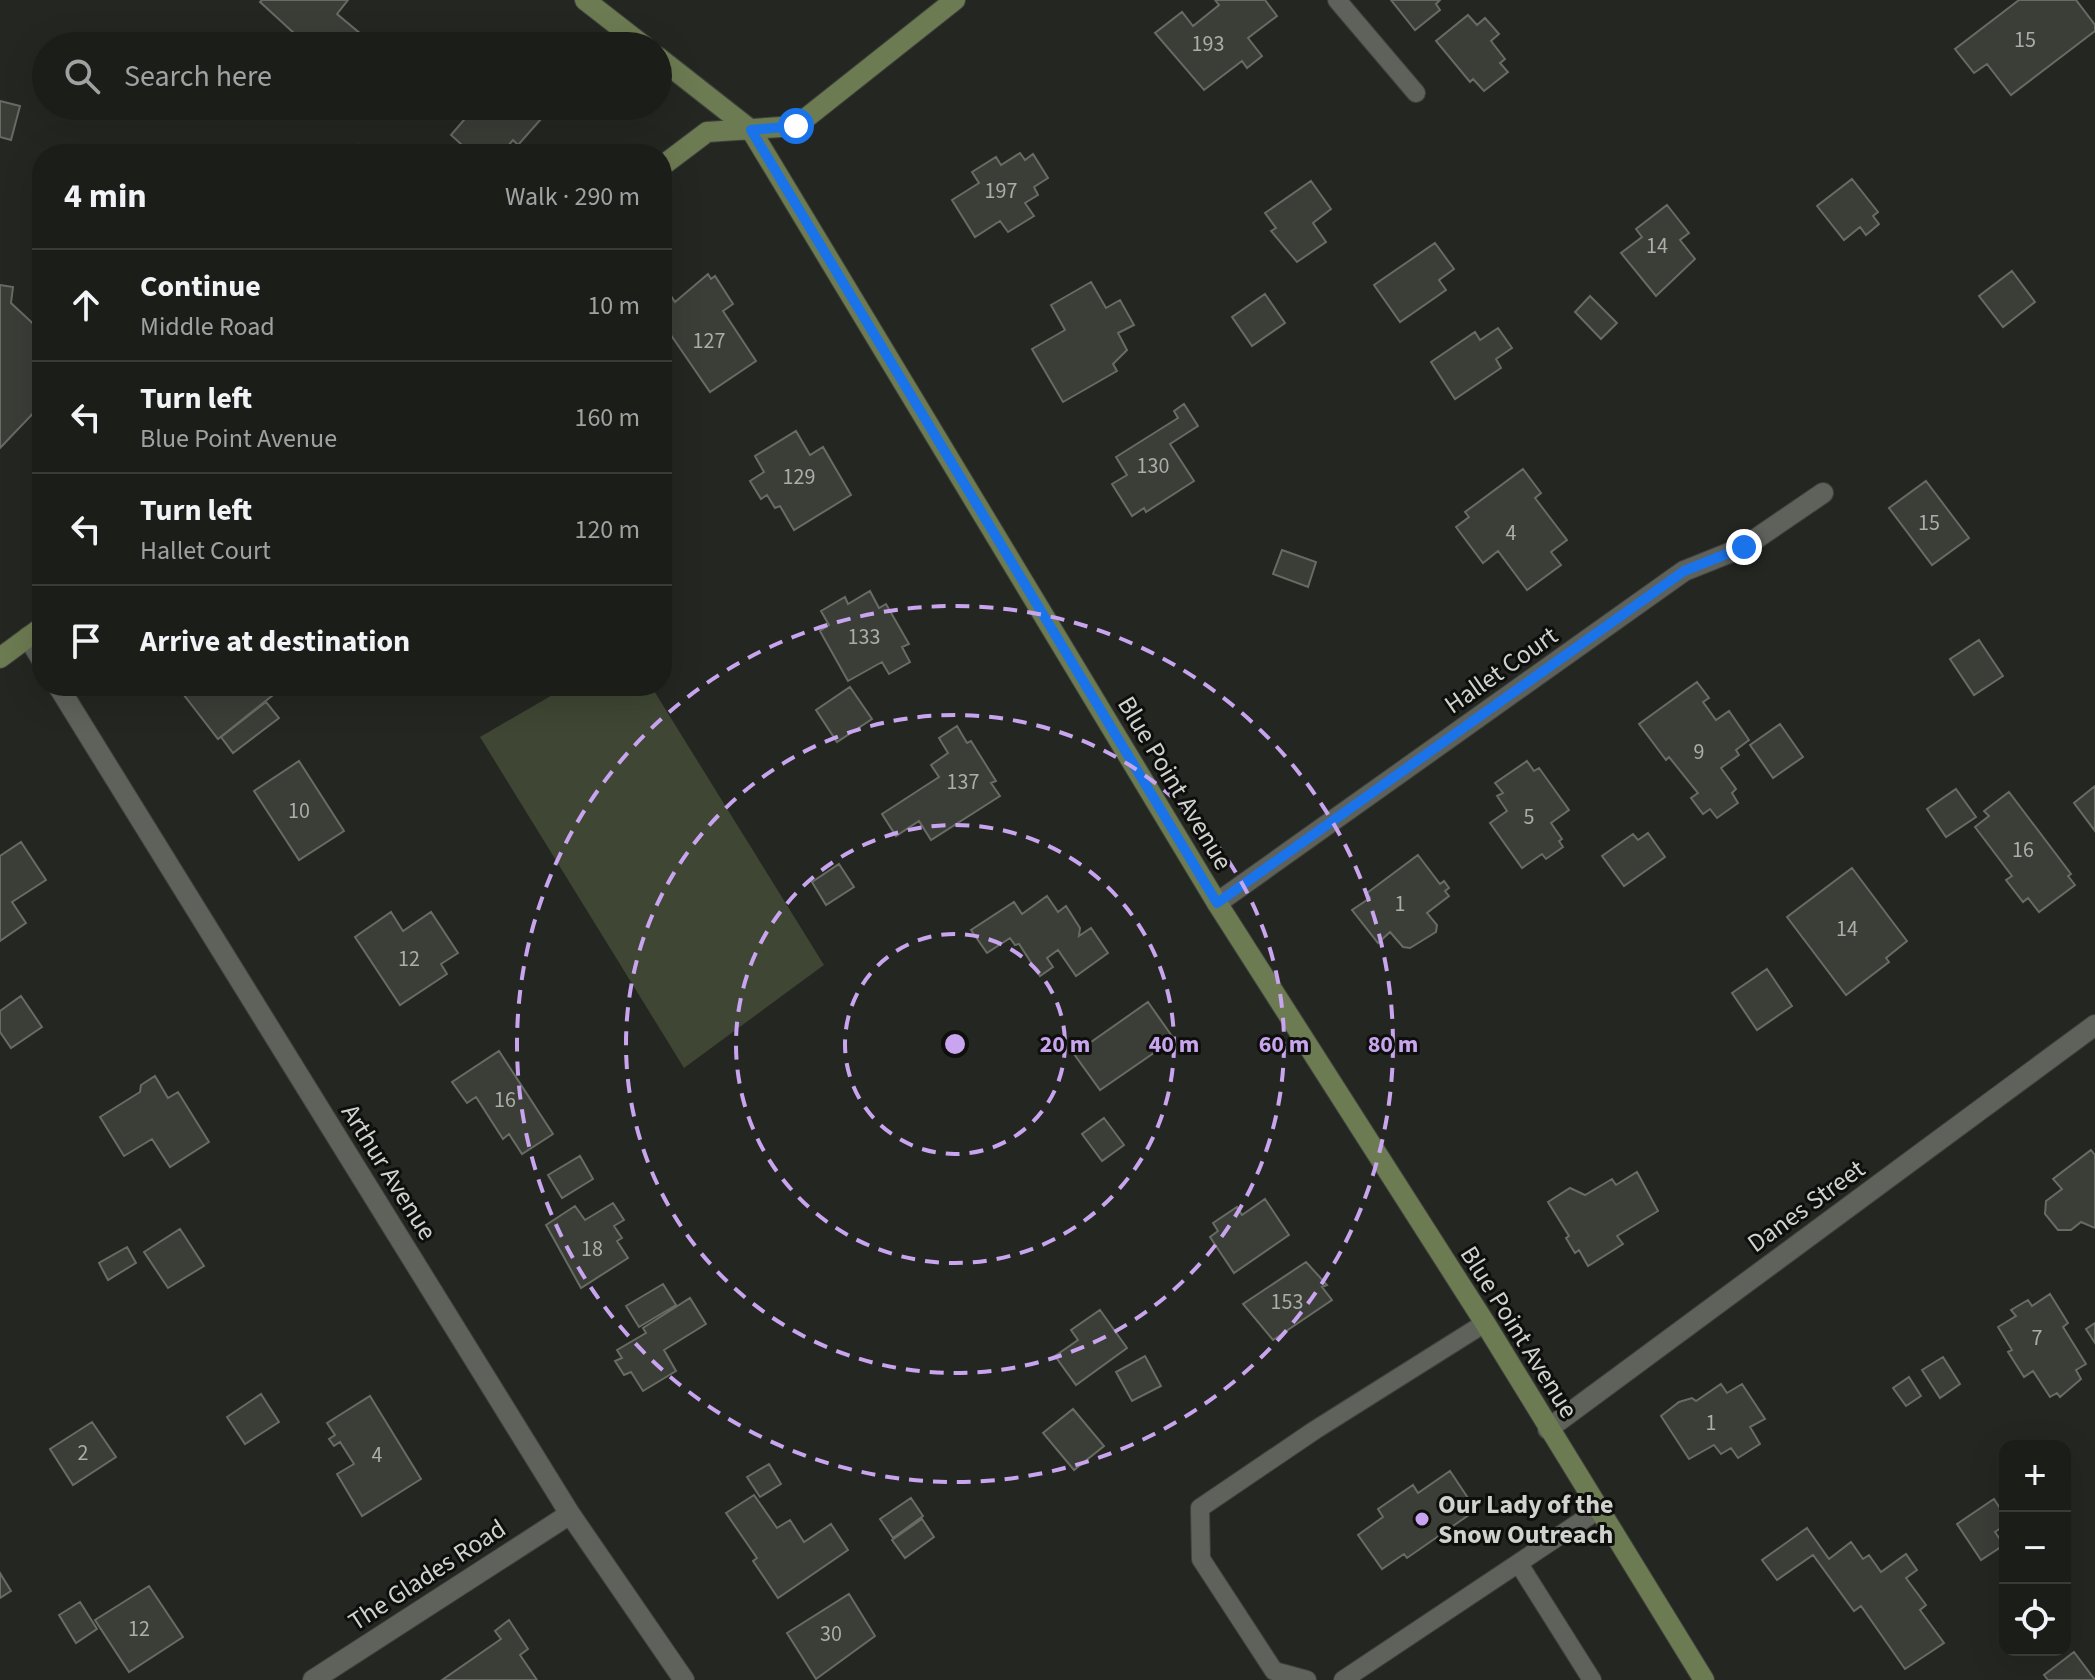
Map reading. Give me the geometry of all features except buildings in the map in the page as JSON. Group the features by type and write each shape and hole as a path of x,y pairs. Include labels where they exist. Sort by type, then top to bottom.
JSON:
{"street":[{"path":"585,0 626,32"},
{"path":"672,158 707,132 796,126 955,0"},
{"name":"Blue Point Avenue","path":"672,68 751,130 1217,903 1485,1323 1704,1680"},
{"name":"Hallet Court","path":"1217,903 1684,571 1744,547 1823,493"},
{"path":"0,658 32,634"},
{"name":"Arthur Avenue","path":"64,696 570,1514 684,1680"},
{"name":"Danes Street","path":"1548,1429 2095,1025"},
{"name":"The Glades Road","path":"313,1680 570,1514"}],"lane":[{"path":"1337,0 1416,93"},
{"path":"1307,1680 1274,1671 1201,1559 1200,1508 1315,1430 1485,1323"},
{"path":"1343,1680 1598,1510"},
{"path":"1519,1564 1592,1680"}],"green space":[{"path":"551,696 657,696 824,965 684,1068 480,737"}],"place":[{"name":"Our Lady of the Snow Outreach","path":"1422,1519"}],"route":[{"path":"796,126 751,130 1217,903 1684,571 1744,547"}]}
